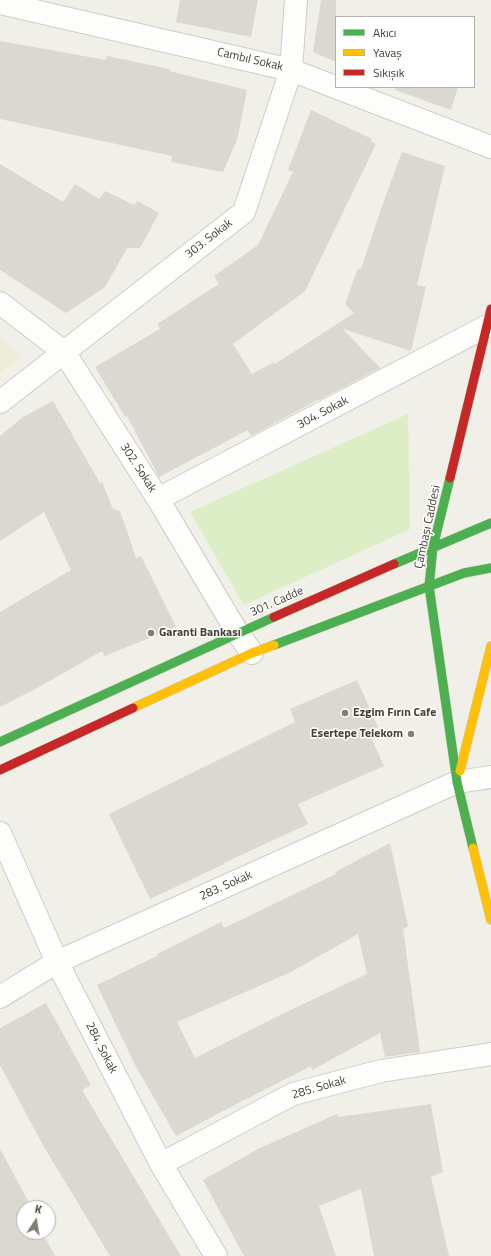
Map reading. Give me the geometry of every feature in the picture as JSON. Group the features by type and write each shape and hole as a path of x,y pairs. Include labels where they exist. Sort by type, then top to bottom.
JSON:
{"main road":[{"path":"489,318 491,348"},
{"name":"Çambaşı Caddesi","path":"489,318 433,547 429,586 457,782 491,920"},
{"name":"301. Cadde","path":"0,742 236,632 491,523"},
{"path":"0,770 252,653 464,573 491,568"},
{"name":"Çambaşı Caddesi","path":"457,782 491,646"}],"street":[{"name":"303. Sokak","path":"0,402 244,212 291,70 296,0"},
{"name":"Cambıl Sokak","path":"0,3 291,70 335,87"},
{"name":"Cambıl Sokak","path":"338,88 491,147"},
{"name":"302. Sokak","path":"0,303 64,352 158,499 236,632 252,653"},
{"name":"304. Sokak","path":"158,499 489,318"},
{"name":"283. Sokak","path":"0,997 57,962 457,782 491,777"},
{"name":"284. Sokak","path":"0,832 57,962 161,1164 216,1256"},
{"name":"285. Sokak","path":"161,1164 292,1094 381,1071 491,1054"}],"shaded area":[{"path":"0,338 22,355 0,373"}],"green space":[{"path":"408,414 410,529 244,605 190,512"}],"building":[{"path":"180,0 258,0 251,37 176,22"},
{"path":"321,0 336,0 335,62 313,52"},
{"path":"0,41 106,60 107,56 169,69 169,71 247,90 237,140 223,172 171,162 172,156 0,119"},
{"path":"396,88 458,88 451,110 395,90"},
{"path":"311,110 372,139 371,142 376,144 305,291 233,344 252,374 274,362 275,364 354,313 345,304 358,268 361,269 402,152 445,166 417,285 426,287 411,351 343,329 380,368 251,436 248,430 159,477 127,416 125,417 95,367 160,329 157,324 219,284 214,276 258,245 293,172 288,170"},
{"path":"0,164 63,202 75,184 99,199 105,191 134,205 138,201 159,213 140,248 127,248 105,287 66,313 0,270"},
{"path":"53,401 100,483 102,482 113,509 120,511 136,558 141,556 176,627 105,656 102,651 39,687 0,707 0,612 71,570 44,512 0,541 0,436 23,417"},
{"path":"357,680 378,727 368,731 384,766 298,804 308,824 150,899 109,814 295,722 290,709"},
{"path":"390,843 408,926 403,929 420,1052 385,1057 380,1033 312,1070 311,1066 176,1136 135,1065 97,985 157,956 157,954 221,922 224,928 336,874 335,872","holes":["358,934 367,974 280,1015 195,1058 177,1022 291,972"]},
{"path":"46,1003 91,1085 82,1090 181,1256 110,1256 44,1147 0,1065 0,1028"},
{"path":"431,1104 443,1172 431,1177 449,1256 374,1256 361,1189 319,1206 336,1256 244,1256 203,1180 260,1148 337,1114 338,1117"},
{"path":"0,1149 28,1200 16,1200 16,1240 46,1240 55,1256 0,1256"}],"traffic: fast":[{"path":"450,478 433,547 429,586 457,782 473,848"},
{"path":"394,564 491,523"},
{"path":"274,645 464,573 491,568"},
{"path":"0,742 274,617"}],"traffic: slow":[{"path":"133,708 252,653 274,645"},
{"path":"460,771 491,646"},
{"path":"473,848 491,920"}],"traffic: jam":[{"path":"450,478 491,309"},
{"path":"274,617 394,564"},
{"path":"0,770 133,708"}],"place":[{"name":"Garanti Bankası","path":"151,633"},
{"name":"Ezgim Fırın Cafe","path":"345,713"},
{"name":"Esertepe Telekom","path":"411,734"}]}
